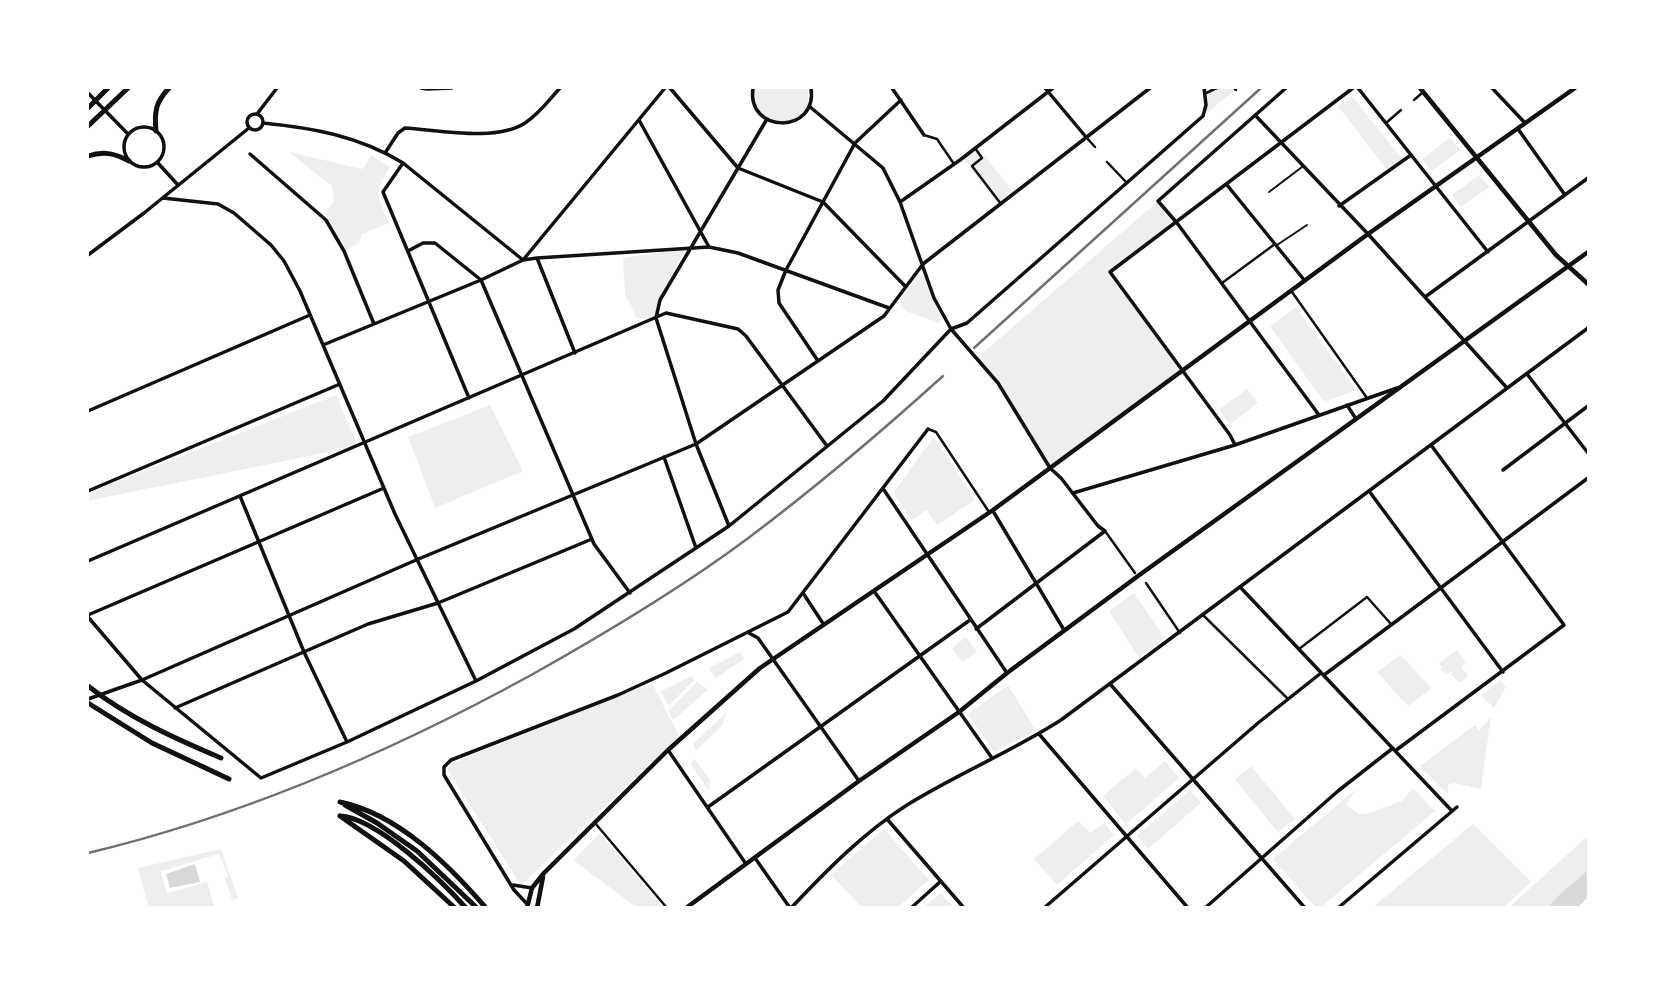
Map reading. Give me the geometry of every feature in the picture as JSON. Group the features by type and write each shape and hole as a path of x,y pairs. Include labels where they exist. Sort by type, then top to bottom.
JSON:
{"highway":[{"path":"88,108 108,88"},
{"path":"88,127 128,88"},
{"path":"156,131 155,108 169,88"},
{"path":"88,156 104,152 129,161"},
{"path":"88,686 151,728 221,758"},
{"path":"88,701 152,743 229,779"},
{"path":"477,908 417,851 377,823 340,802 352,804 408,834 449,868 486,908"},
{"path":"454,908 411,866 340,816 379,833 413,856 466,908"}],"street":[{"path":"249,128 248,118 257,114 277,88"},
{"path":"421,88 452,88"},
{"path":"385,153 405,128 474,133 517,127 541,110 559,88"},
{"path":"523,260 668,88 738,168 823,202 905,286"},
{"path":"753,88 755,106 767,119 780,124 799,119 810,106 811,88"},
{"path":"892,88 925,135 937,139 954,164"},
{"path":"900,202 975,148 1046,90 1053,88"},
{"path":"88,701 695,444 884,316 923,264 1150,88"},
{"path":"384,488 88,616 142,680 261,778 347,742 476,681 574,629 729,526 883,401 951,329 967,323 1203,116 1206,105 1205,90 1217,88"},
{"path":"1286,88 1157,201 1177,223 1318,415"},
{"path":"1234,445 1230,435 1110,272 1356,88 1488,252"},
{"path":"1492,88 1525,123"},
{"path":"528,906 532,888 544,873 668,750 760,667 991,511 1368,234 1576,88"},
{"path":"1046,90 1095,147"},
{"path":"1414,100 1422,90 1556,255 1588,285"},
{"path":"88,93 128,134"},
{"path":"818,361 779,303 778,290 786,270 855,143 901,100"},
{"path":"810,106 883,168 900,202 934,298 951,329 998,383 1050,468 1105,531 1135,573"},
{"path":"1386,123 1401,110"},
{"path":"249,128 261,128 262,118 257,114"},
{"path":"1255,115 1368,234 1507,388"},
{"path":"729,526 695,444 656,318 660,300 767,119"},
{"path":"639,120 709,247"},
{"path":"263,123 317,129 385,153 403,163 523,260"},
{"path":"143,127 156,131 164,141 164,148 157,162 141,167 129,161 123,148 128,134 143,127"},
{"path":"88,256 249,128"},
{"path":"1518,129 1565,195"},
{"path":"975,148 982,158 972,166 1001,204"},
{"path":"250,154 326,220 344,251 374,324"},
{"path":"1339,206 1411,155"},
{"path":"157,162 178,185"},
{"path":"1107,162 1127,183"},
{"path":"403,163 383,192 468,398"},
{"path":"1425,297 1588,178"},
{"path":"1227,185 1305,281"},
{"path":"163,198 218,204 234,213 284,261 416,560 476,681"},
{"path":"408,251 423,243 435,243 481,280 520,376 592,538 630,593"},
{"path":"1222,284 1275,245"},
{"path":"323,345 523,260 537,258 709,247 738,253 889,308"},
{"path":"687,908 1588,252"},
{"path":"537,258 575,353"},
{"path":"1291,291 1367,398"},
{"path":"88,561 666,313 738,329 746,336 827,446"},
{"path":"88,411 310,315"},
{"path":"755,858 790,908 828,869 887,819 958,776 1039,734 1110,685 1588,328"},
{"path":"1527,373 1588,453"},
{"path":"88,491 340,384"},
{"path":"1073,493 1234,445 1403,386"},
{"path":"1347,405 1356,419"},
{"path":"1503,470 1588,406"},
{"path":"528,906 517,895 444,775 444,767 451,760 618,695 789,612 928,429 936,432 991,511 1037,581 1037,586 1065,632"},
{"path":"1205,908 1338,791 1564,625 1431,445"},
{"path":"664,457 696,548"},
{"path":"1044,908 1288,699 1588,478"},
{"path":"884,490 1007,673"},
{"path":"1369,491 1503,671"},
{"path":"240,496 304,652 347,742"},
{"path":"976,629 1105,531"},
{"path":"175,708 368,624 438,603 592,538"},
{"path":"1146,583 1180,633"},
{"path":"1241,588 1452,811"},
{"path":"874,591 992,758"},
{"path":"803,593 824,625"},
{"path":"1299,649 1367,597 1391,624"},
{"path":"1204,615 1288,699"},
{"path":"708,807 970,620"},
{"path":"748,632 758,638 859,781"},
{"path":"1110,685 1305,908"},
{"path":"1039,734 1188,908"},
{"path":"668,750 746,864"},
{"path":"1338,908 1457,807"},
{"path":"887,819 964,908"},
{"path":"596,822 667,908"},
{"path":"537,908 544,873"},
{"path":"911,908 941,881"},
{"path":"513,885 532,888"}],"lane":[{"path":"1269,192 1303,167"},
{"path":"1275,245 1307,225"}],"shaded area":[{"path":"753,88 808,88 808,105 795,121 770,121 757,112 752,97"},
{"path":"1204,88 1238,88 1203,116 1206,105"},
{"path":"1352,96 1402,159 1387,170 1338,106"},
{"path":"1450,137 1460,150 1432,171 1422,160"},
{"path":"978,146 1014,194 1000,205 963,158"},
{"path":"289,152 363,169 371,155 390,167 379,189 389,223 362,234 359,243 346,250 325,213 334,202 332,186"},
{"path":"1479,175 1489,187 1461,207 1452,195"},
{"path":"1158,201 1177,223 1110,272 1183,370 1050,468 998,383 977,358"},
{"path":"685,249 660,298 656,318 637,318 625,294 623,258"},
{"path":"918,275 926,277 942,318 938,323 906,311 900,305 900,299"},
{"path":"1296,307 1356,390 1324,402 1270,326"},
{"path":"1247,389 1258,403 1230,424 1219,410"},
{"path":"336,395 358,446 88,501 88,493"},
{"path":"490,405 523,471 435,508 408,437"},
{"path":"934,437 975,500 937,525 927,510 912,520 893,493"},
{"path":"1134,593 1165,638 1139,658 1109,611"},
{"path":"966,637 977,652 962,662 952,648"},
{"path":"1457,650 1466,663 1461,667 1468,676 1460,683 1451,674 1453,670 1448,674 1440,670 1443,668 1439,663"},
{"path":"740,652 744,659 716,678 709,668"},
{"path":"1400,655 1432,688 1408,706 1377,672"},
{"path":"692,676 694,680 668,706 661,691"},
{"path":"1501,680 1506,687 1494,708 1481,695"},
{"path":"697,682 708,690 673,720 668,711"},
{"path":"652,683 679,736 521,885 447,769 453,763"},
{"path":"1008,685 1036,731 994,752 968,714"},
{"path":"727,712 722,726 696,750 693,744"},
{"path":"1491,716 1481,789 1453,783 1448,785 1448,794 1420,766 1475,725 1479,731"},
{"path":"695,759 710,780 709,791 690,763"},
{"path":"1165,761 1179,778 1126,824 1103,796 1136,768 1145,778"},
{"path":"1251,766 1295,819 1278,832 1235,780"},
{"path":"1413,788 1435,811 1321,907 1315,907 1273,859 1356,789 1346,805 1359,814 1367,814 1402,801"},
{"path":"1190,790 1201,803 1148,849 1137,836"},
{"path":"1078,821 1090,833 1104,823 1114,835 1057,885 1034,859"},
{"path":"1473,824 1531,882 1504,907 1373,907"},
{"path":"884,829 929,880 898,907 861,907 831,875"},
{"path":"600,834 662,907 636,907 573,860"},
{"path":"1588,836 1588,870 1548,907 1508,908"},
{"path":"221,849 238,898 232,900 225,878 228,876 219,854 161,871 167,893 207,882 214,906 140,907 148,905 138,868"},
{"path":"195,864 200,882 170,888 166,874"},
{"path":"1588,870 1588,897 1578,907 1548,907 1560,894"},
{"path":"941,893 953,907 924,907"}],"railway":[{"path":"974,348 1261,88"},
{"path":"88,853 203,820 316,778 372,755 533,674 642,610 747,539 847,460 943,376"}]}
